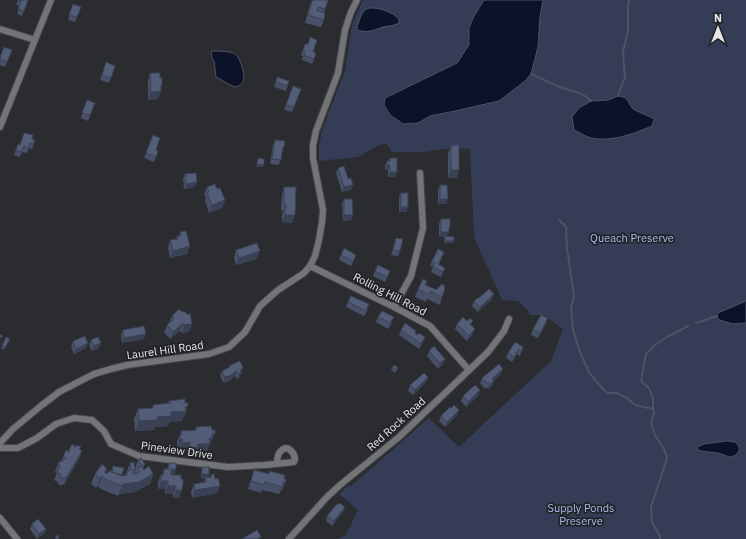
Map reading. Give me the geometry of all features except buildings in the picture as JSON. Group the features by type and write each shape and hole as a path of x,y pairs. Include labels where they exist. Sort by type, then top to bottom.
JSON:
{"street":[{"path":"0,126 1,119 51,0"},
{"name":"Laurel Hill Road","path":"0,443 13,429 48,400 94,374 127,365 209,354 229,347 245,332 260,306 278,290 310,266 320,240 323,210 313,158 313,145 316,131 338,73 345,30 357,0"},
{"path":"0,29 35,40"},
{"path":"394,307 411,276 423,228 420,173"},
{"name":"Rolling Hill Road","path":"310,266 430,326 469,370"},
{"name":"Red Rock Road","path":"289,539 340,484 399,437 488,352 504,331 509,319"},
{"name":"Pineview Drive","path":"0,448 18,448 37,438 56,424 74,418 92,420 104,431 111,444 139,456 228,466 277,464"},
{"path":"0,518 16,539"}],"green space":[{"name":"Queach Preserve","path":"363,0 746,0 746,539 338,539 346,535 358,510 339,494 349,485 351,486 429,418 459,447 551,361 563,329 544,315 529,315 528,310 518,301 502,300 474,237 470,149 453,148 424,152 392,152 386,143 377,146 358,157 319,161 319,147 322,130 345,71 352,25"}],"shaded area":[{"path":"484,0 543,0 538,47 531,74 525,81 499,101 430,116 418,123 403,124 390,115 384,105 385,98 457,63 469,45 469,28"},
{"path":"371,8 390,12 399,19 399,23 370,31 357,30 364,12 366,9"},
{"path":"211,52 230,52 239,58 244,80 239,86 234,87 216,77"},
{"path":"618,96 625,98 633,109 654,119 652,126 630,134 607,139 587,137 574,130 572,117 579,108 591,101 608,100"},
{"path":"746,301 746,323 733,324 719,320 717,316 718,313"},
{"path":"727,441 735,442 739,446 739,451 731,457 718,453 701,451 698,450 697,447 704,444"}],"waterway":[{"path":"618,96 625,77 623,52 628,31 629,0"},
{"path":"531,74 580,94 591,101"},
{"path":"559,220 566,227 567,248 574,296 571,308 573,330 580,352 589,372 607,393 617,393 627,398 635,405 653,409 654,413 651,422 655,435 664,449 667,458 651,507 652,522 660,536 660,539"},
{"path":"696,323 717,316"},
{"path":"653,409 653,399 649,388 641,381 646,354 655,345 688,326"}],"park label":[{"name":"Supply Ponds Preserve","path":"581,514"}]}
